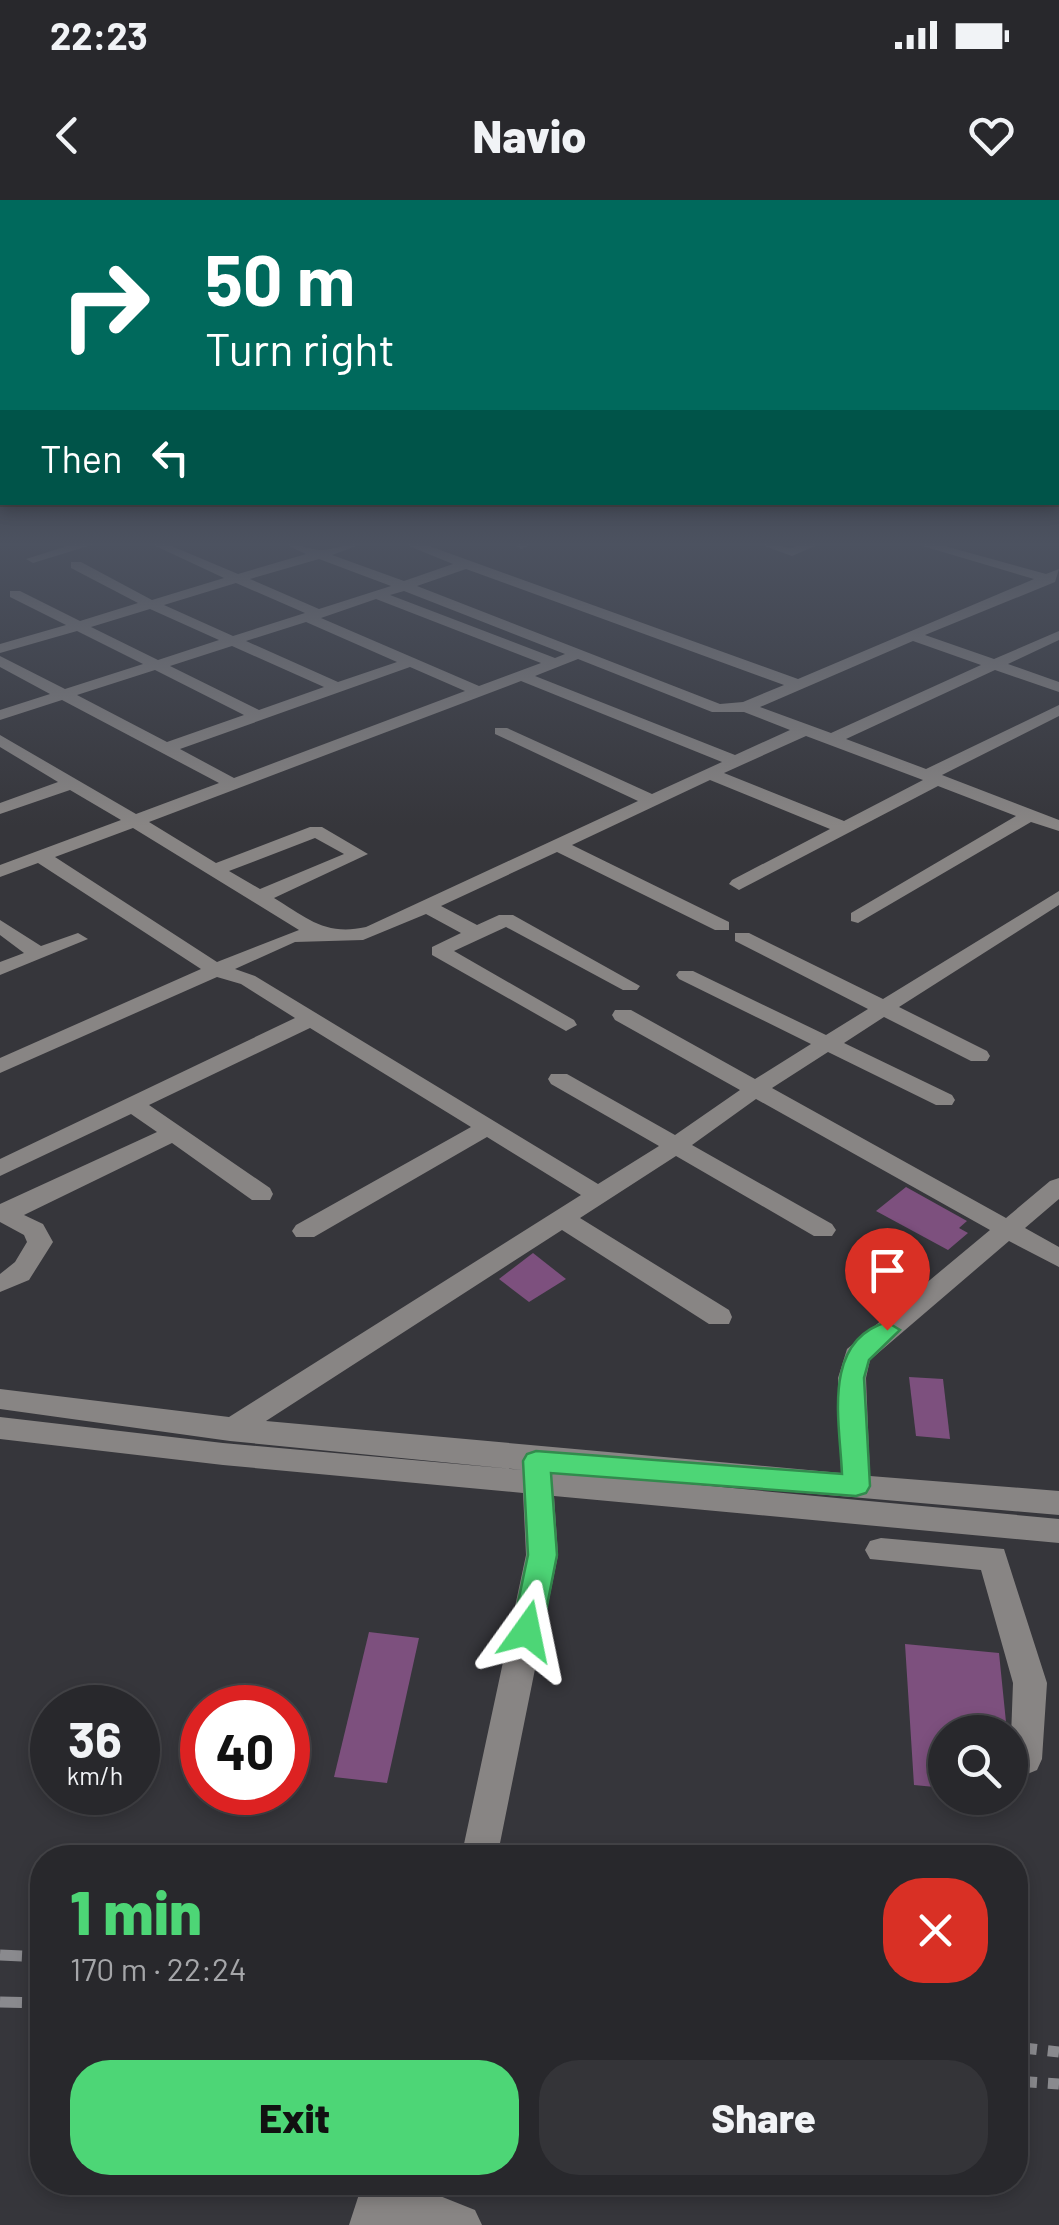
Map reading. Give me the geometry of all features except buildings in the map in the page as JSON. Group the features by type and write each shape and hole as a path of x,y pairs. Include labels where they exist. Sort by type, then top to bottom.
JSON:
{"street":[{"path":"0,649 41,636"},
{"path":"104,636 258,716"},
{"path":"226,636 338,688"},
{"path":"0,715 250,636"},
{"path":"358,636 480,692"},
{"path":"484,636 555,664"},
{"path":"534,636 718,709 746,708 912,636"},
{"path":"665,636 798,685"},
{"path":"914,636 1059,687"},
{"path":"832,738 1056,636"},
{"path":"0,871 579,654"},
{"path":"0,661 233,784"},
{"path":"167,748 411,662"},
{"path":"521,676 737,762"},
{"path":"746,708 1057,822"},
{"path":"739,884 1059,710"},
{"path":"501,731 653,801"},
{"path":"0,1066 290,936 316,932 356,938 807,732"},
{"path":"0,740 316,932"},
{"path":"0,762 24,754"},
{"path":"710,774 845,828"},
{"path":"0,809 72,783"},
{"path":"858,916 1030,814"},
{"path":"214,870 316,831 359,854 260,897"},
{"path":"557,846 722,926"},
{"path":"40,856 216,970 248,980 599,1195"},
{"path":"230,1430 1059,897"},
{"path":"424,905 476,933"},
{"path":"566,1025 440,951 506,919 630,986"},
{"path":"0,926 39,954"},
{"path":"742,937 978,1056"},
{"path":"0,969 78,938"},
{"path":"686,975 944,1100"},
{"path":"623,1015 1059,1258"},
{"path":"0,1168 310,1019"},
{"path":"559,1079 823,1230"},
{"path":"131,1103 261,1194"},
{"path":"304,1231 487,1127"},
{"path":"3,1213 173,1133"},
{"path":"856,1486 852,1378 857,1356 1059,1186"},
{"path":"0,1283 13,1282 20,1276 40,1242 34,1230 3,1213"},
{"path":"563,1219 718,1317"},
{"path":"0,1399 537,1472 986,1510 1059,1503"},
{"path":"0,1428 223,1454 856,1486 986,1510 1059,1531"},
{"path":"483,1845 542,1555 537,1472"},
{"path":"986,1510 993,1558 1030,1683 1027,1715"},
{"path":"881,1550 993,1558"},
{"path":"374,2208 460,2225"}],"railway":[{"path":"0,1955 30,1956"},
{"path":"0,2002 30,2003"},
{"path":"1028,2048 1059,2052"},
{"path":"1028,2082 1059,2084"}],"route":[{"path":"527,1631 542,1555 536,1461 856,1486 852,1378 857,1356 887,1330"}]}
